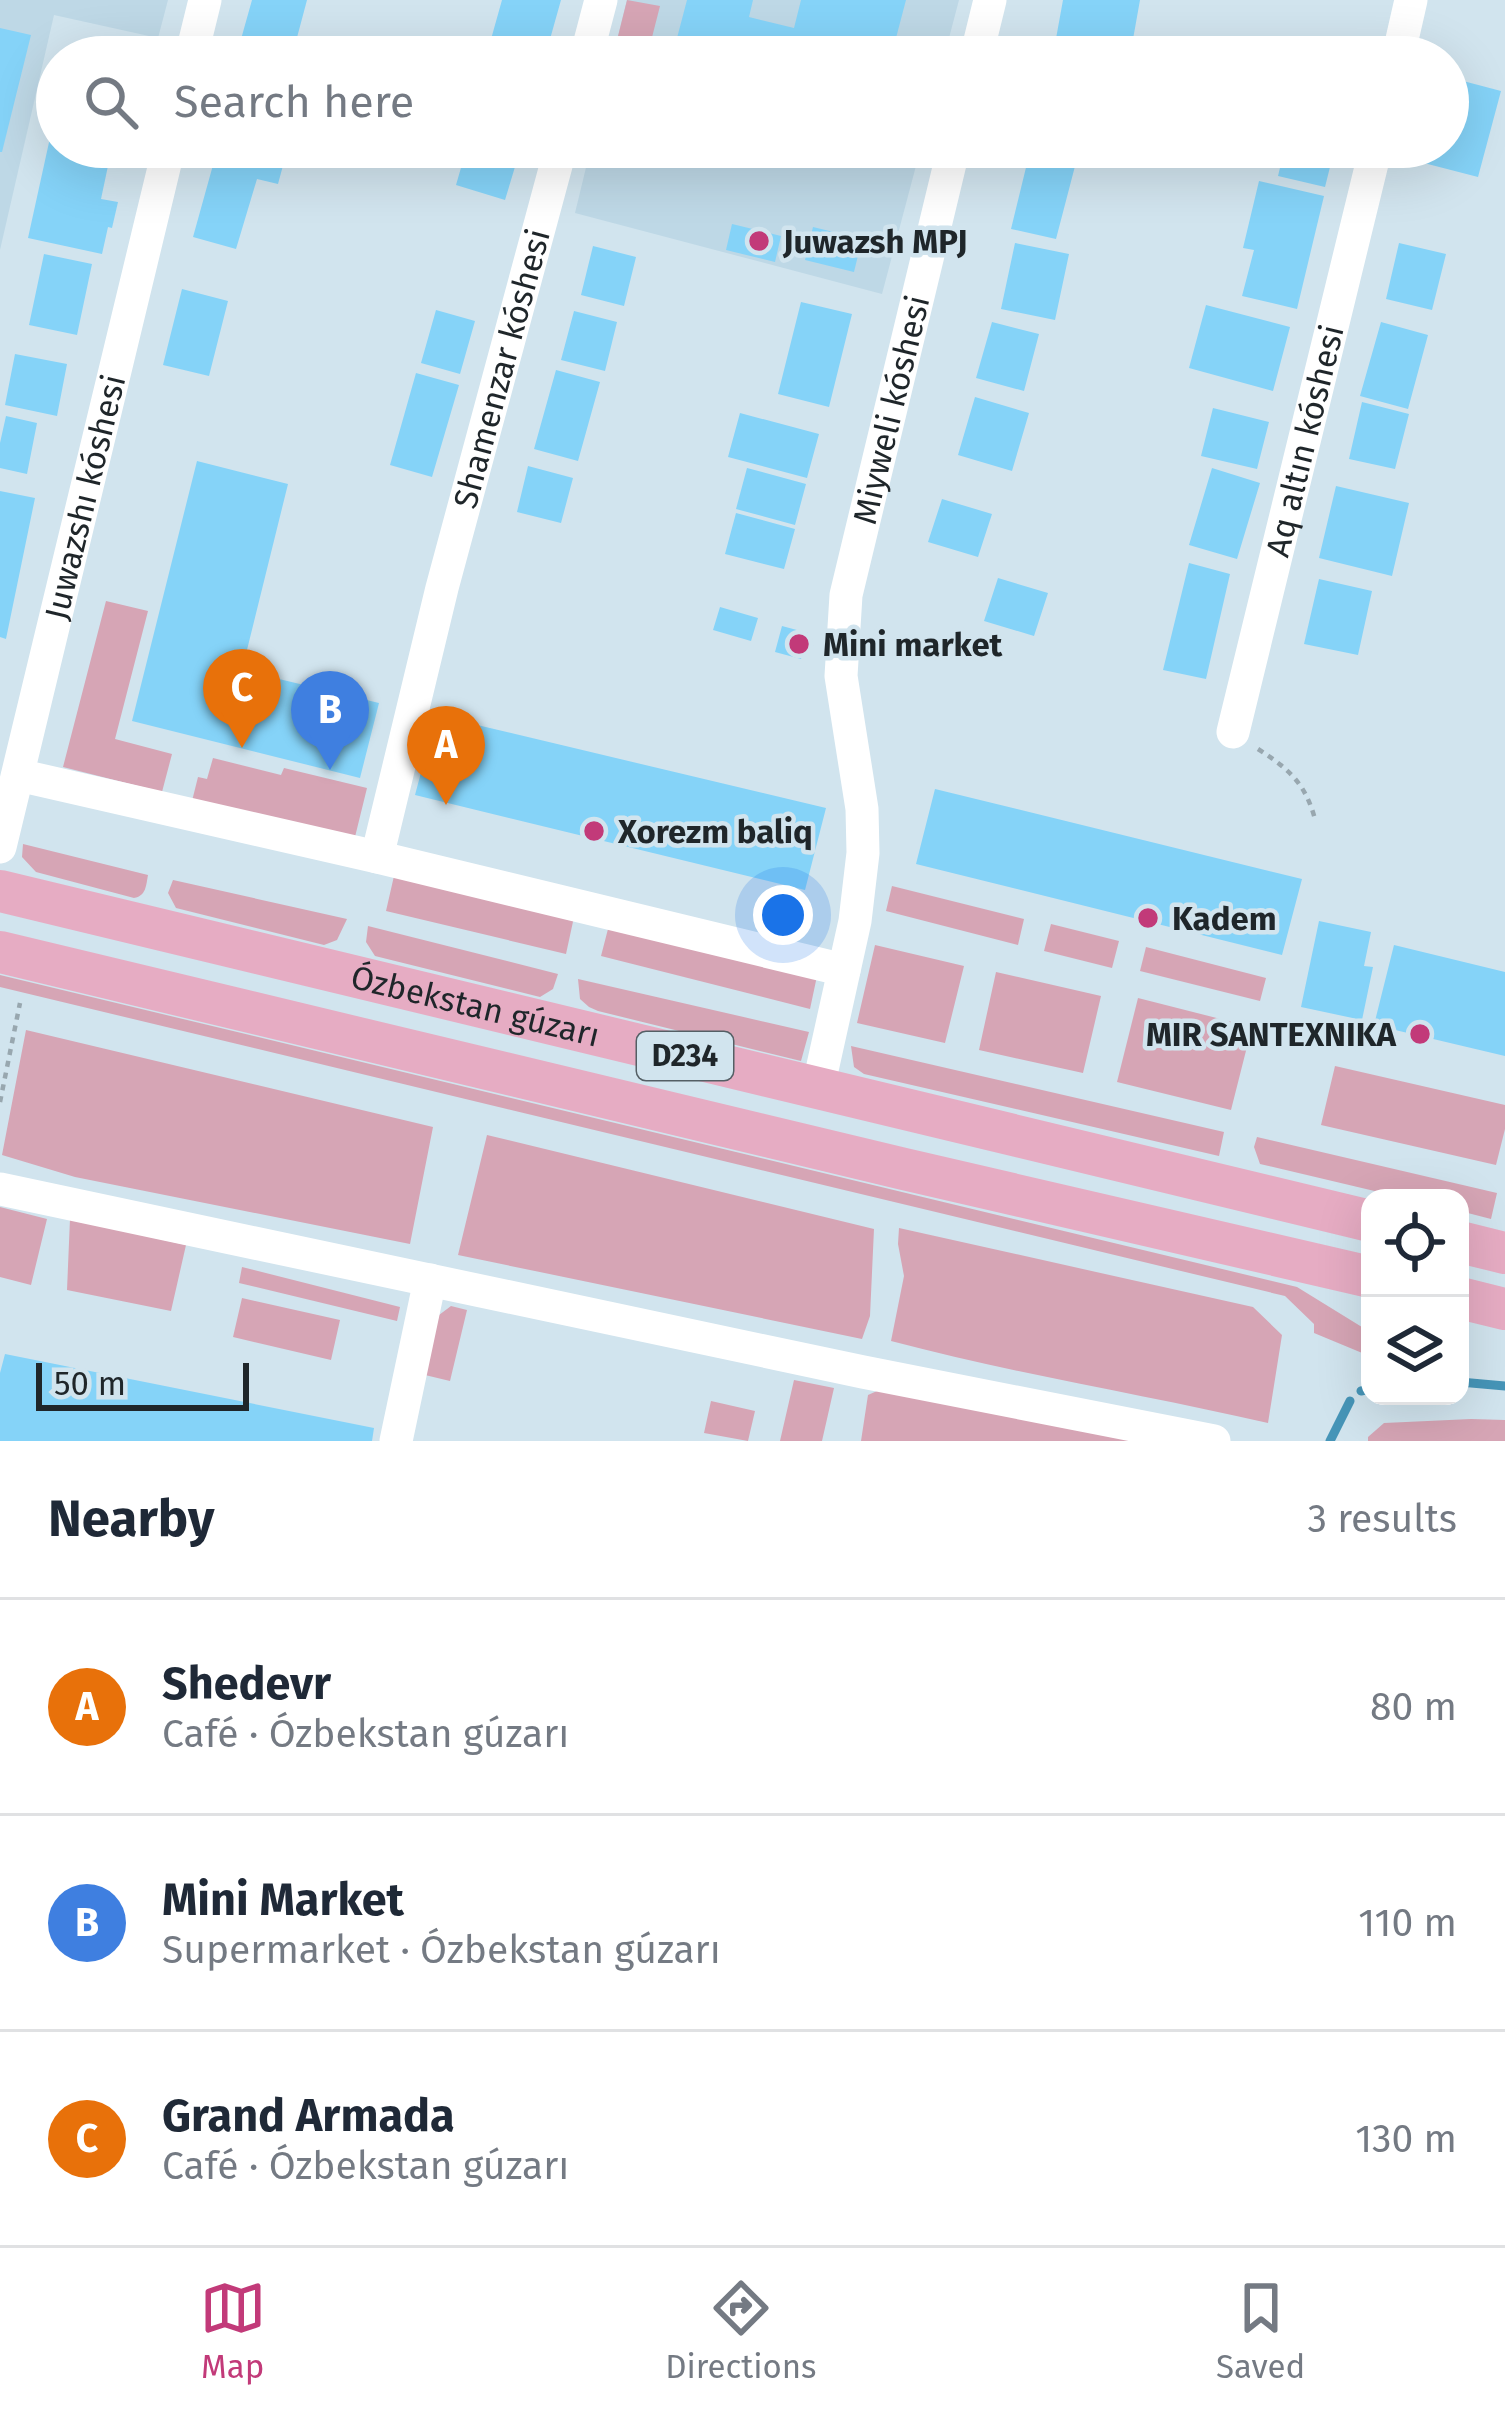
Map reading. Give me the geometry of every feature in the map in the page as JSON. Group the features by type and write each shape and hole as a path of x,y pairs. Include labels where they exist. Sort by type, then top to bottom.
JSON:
{"main road":[{"name":"Ózbekstan gúzarı","path":"0,891 1361,1219"},
{"name":"Ózbekstan gúzarı","path":"0,952 1361,1275"},
{"path":"1469,1244 1505,1253"},
{"path":"1469,1300 1505,1309"}],"street":[{"path":"196,36 205,0"},
{"path":"592,36 601,0"},
{"path":"981,36 990,0"},
{"path":"1403,36 1411,0"},
{"name":"Juwazshı kóshesi","path":"0,847 165,168"},
{"name":"Shamenzar kóshesi","path":"377,856 442,588 555,168"},
{"name":"Miyweli kóshesi","path":"818,1088 855,921 862,853 862,809 841,676 846,595 949,168"},
{"name":"Aq altın kóshesi","path":"1233,732 1371,168"},
{"path":"18,775 377,856 844,970"},
{"path":"0,1189 863,1372 1214,1441"},
{"path":"396,1441 430,1280"}],"path":[{"path":"1233,732 1286,767 1308,795 1315,819"},
{"path":"0,1098 20,1003"}],"shaded area":[{"path":"0,0 168,0 159,36 54,15 49,36 36,36 36,93 0,250"},
{"path":"627,0 959,0 950,36 618,36"},
{"path":"627,0 660,6 652,36 618,36"},
{"path":"586,168 915,168 882,294 575,213"},
{"path":"106,601 148,611 115,739 172,754 162,792 63,767"},
{"path":"213,758 281,775 284,768 367,788 354,841 192,801 198,777 207,779"},
{"path":"23,844 148,875 145,890 134,898 36,872 22,857"},
{"path":"394,876 574,917 566,954 386,911"},
{"path":"173,880 347,919 337,940 324,945 176,908 168,893"},
{"path":"892,886 1024,919 1018,945 886,911"},
{"path":"1051,924 1119,941 1112,968 1044,951"},
{"path":"368,926 558,974 553,989 540,997 375,956 366,942"},
{"path":"608,929 817,976 810,1009 601,956"},
{"path":"875,945 964,966 945,1043 857,1023"},
{"path":"1146,947 1266,978 1260,1001 1140,971"},
{"path":"996,972 1101,996 1083,1073 979,1050"},
{"path":"0,975 1297,1287 1361,1326 1361,1353 1314,1333 1314,1324 1285,1296 0,987"},
{"path":"578,979 809,1032 801,1061 598,1011 580,999"},
{"path":"1138,998 1252,1027 1231,1110 1117,1082"},
{"path":"26,1030 433,1127 410,1244 75,1177 2,1155"},
{"path":"851,1046 1224,1132 1219,1156 864,1074 854,1067"},
{"path":"1335,1066 1505,1105 1496,1165 1321,1125"},
{"path":"487,1135 874,1229 870,1316 862,1339 458,1255"},
{"path":"1257,1137 1497,1193 1491,1219 1469,1213 1469,1189 1366,1189 1260,1164 1254,1147"},
{"path":"0,1207 47,1219 31,1285 0,1277"},
{"path":"70,1219 186,1245 171,1311 67,1290"},
{"path":"899,1228 1253,1307 1282,1335 1268,1423 891,1341 904,1276"},
{"path":"242,1267 400,1307 397,1321 239,1283"},
{"path":"242,1298 340,1320 331,1360 233,1337"},
{"path":"451,1306 467,1310 450,1381 425,1375 439,1315"},
{"path":"794,1380 834,1388 822,1441 780,1441"},
{"path":"886,1387 1140,1441 861,1441 868,1395"},
{"path":"711,1401 755,1411 748,1441 704,1433"},
{"path":"1505,1420 1505,1441 1368,1441 1384,1423"}],"building":[{"path":"252,0 307,0 297,36 242,36"},
{"path":"502,0 561,0 551,36 492,36"},
{"path":"687,0 753,0 749,17 794,28 801,0 906,0 897,36 678,36"},
{"path":"1063,0 1140,0 1134,36 1056,36"},
{"path":"0,28 31,35 2,152 0,152"},
{"path":"1469,83 1501,91 1478,177 1443,168 1469,168"},
{"path":"43,168 108,168 101,199 118,202 102,254 28,238"},
{"path":"212,168 282,168 278,184 257,179 236,249 193,237"},
{"path":"461,168 515,168 505,200 456,185"},
{"path":"1026,168 1075,168 1056,239 1011,229"},
{"path":"1280,168 1330,168 1325,187 1278,176"},
{"path":"1259,181 1324,196 1297,309 1242,296 1254,250 1243,248"},
{"path":"732,224 781,236 775,262 726,250"},
{"path":"813,227 862,239 854,272 805,260"},
{"path":"1015,243 1069,254 1055,320 1001,309"},
{"path":"1399,243 1446,254 1432,310 1386,299"},
{"path":"593,246 636,257 624,306 581,295"},
{"path":"44,254 92,264 77,335 29,325"},
{"path":"182,289 228,301 209,376 163,365"},
{"path":"801,302 852,314 829,407 778,394"},
{"path":"1206,305 1290,327 1273,391 1189,368"},
{"path":"436,310 475,321 460,374 421,363"},
{"path":"574,311 617,322 605,371 561,360"},
{"path":"992,322 1039,334 1024,391 976,378"},
{"path":"1381,322 1428,335 1408,409 1360,396"},
{"path":"15,354 67,364 57,416 5,405"},
{"path":"556,370 600,382 578,461 534,449"},
{"path":"416,373 459,385 432,477 390,465"},
{"path":"975,397 1029,413 1012,471 958,455"},
{"path":"1362,402 1409,414 1395,469 1349,459"},
{"path":"1213,408 1269,422 1257,469 1201,456"},
{"path":"740,413 819,434 807,478 728,457"},
{"path":"6,416 37,423 27,474 0,468"},
{"path":"197,461 288,484 242,670 379,703 360,778 132,721"},
{"path":"528,466 573,478 561,523 517,512"},
{"path":"747,468 806,484 795,525 736,509"},
{"path":"1212,468 1260,483 1237,559 1189,545"},
{"path":"1336,486 1409,503 1392,576 1319,558"},
{"path":"0,491 35,498 6,639 0,637"},
{"path":"942,499 992,514 978,557 928,542"},
{"path":"736,513 795,529 784,569 725,554"},
{"path":"1189,563 1230,574 1206,679 1163,670"},
{"path":"998,578 1048,593 1034,636 984,621"},
{"path":"1319,579 1372,591 1358,655 1304,644"},
{"path":"720,607 758,618 751,641 713,630"},
{"path":"782,626 808,633 801,659 775,652"},
{"path":"456,720 826,808 805,890 415,795 423,765 443,769"},
{"path":"935,789 1302,879 1282,955 916,864"},
{"path":"1319,921 1371,932 1364,966 1373,967 1362,1020 1301,1007"},
{"path":"1394,945 1505,972 1505,1056 1374,1025"},
{"path":"5,1354 374,1428 372,1441 0,1441 0,1373"}],"waterway":[{"path":"1469,1383 1505,1386"},
{"path":"1330,1441 1350,1401"}],"place":[{"name":"Juwazsh MPJ","path":"759,241"},
{"name":"Mini market","path":"799,644"},
{"name":"Grand Armada","path":"242,748"},
{"name":"Mini Market","path":"330,770"},
{"name":"Shedevr","path":"446,805"},
{"name":"Xorezm baliq","path":"594,831"},
{"name":"Kadem","path":"1148,918"},
{"name":"MIR SANTEXNIKA","path":"1420,1034"}]}
